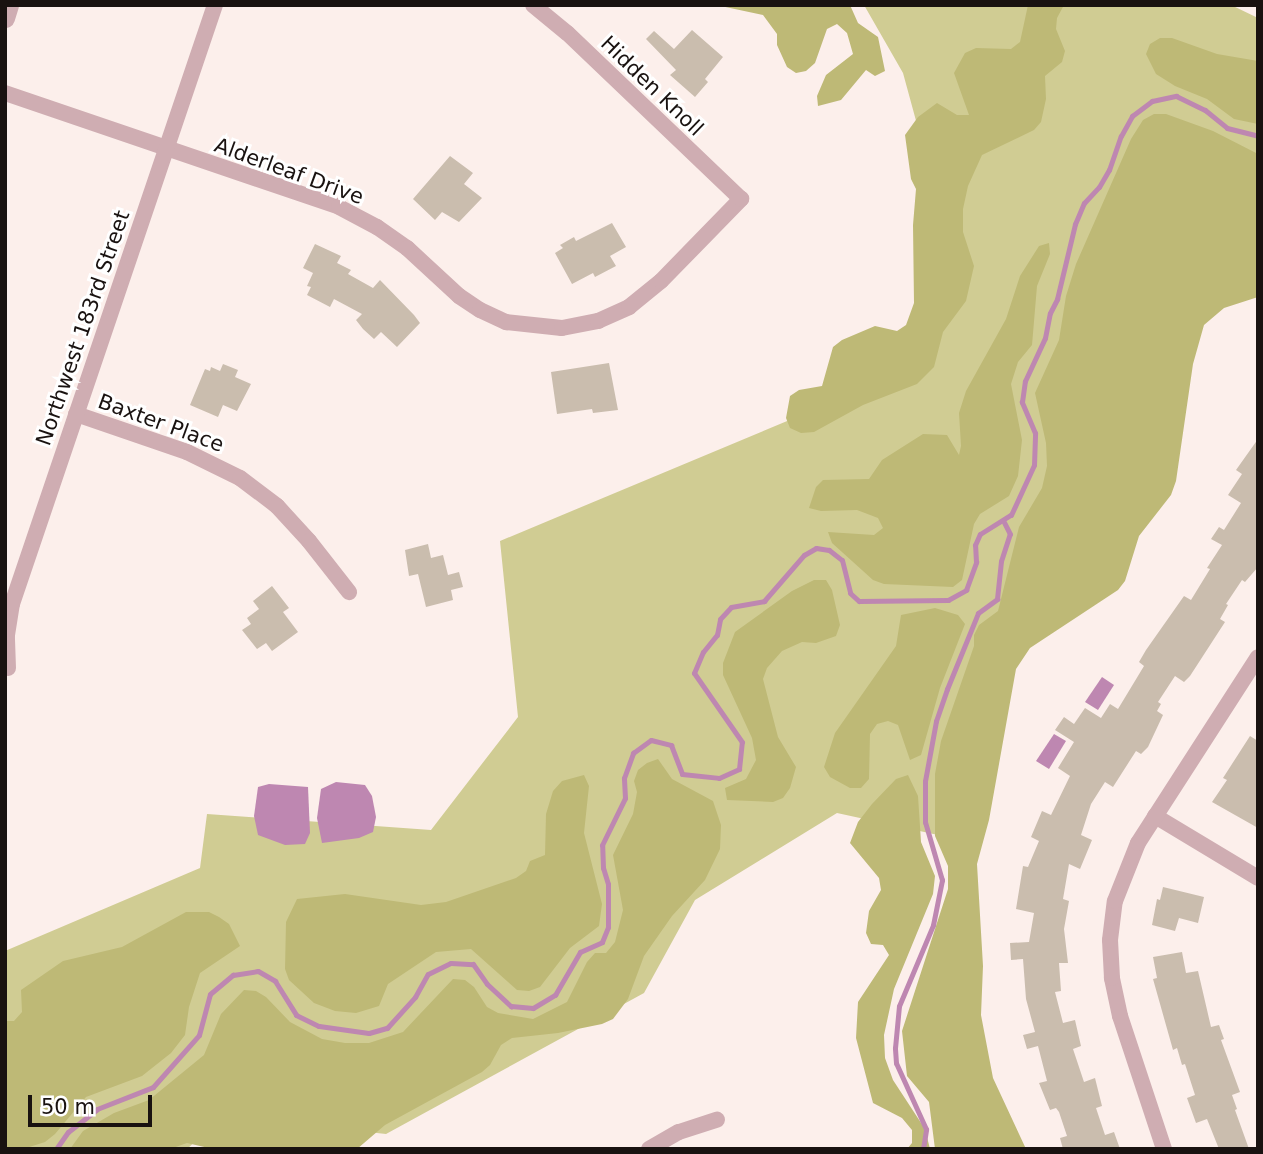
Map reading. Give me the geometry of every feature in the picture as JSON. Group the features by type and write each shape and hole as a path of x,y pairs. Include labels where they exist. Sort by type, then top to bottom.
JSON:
{"street":[{"path":"5,18 9,5"},
{"name":"Northwest 183rd Street","path":"8,668 7,635 12,604 215,5"},
{"name":"Hidden Knoll","path":"533,5 567,33 741,199"},
{"name":"Alderleaf Drive","path":"5,93 339,207 377,226 480,310 506,321 535,327 562,328 598,321 629,307 661,281 741,199"},
{"name":"Baxter Place","path":"76,414 187,452 240,478 277,506 349,592"},
{"path":"1164,1149 1120,1016 1112,978 1110,940 1115,901 1125,869 1155,816 1258,657"},
{"path":"1155,816 1258,878"},
{"path":"649,1149 679,1132 717,1121"}],"shaded area":[{"path":"716,5 850,5 858,23 878,37 885,71 875,76 866,70 841,100 818,106 817,96 826,75 853,54 847,33 837,24 827,29 815,63 806,71 796,73 787,67 777,45 777,34 763,15"},
{"path":"864,5 1231,5 1258,18 1258,275 1198,249 938,835 837,813 695,900 644,993 386,1134 223,1116 187,1149 5,1149 5,951 200,868 207,814 431,830 518,717 500,541 919,366 924,150 903,73"},
{"path":"1028,5 1064,5 1057,18 1056,29 1065,51 1062,62 1045,76 1046,99 1041,122 1034,130 982,155 968,186 963,209 963,232 974,266 966,301 943,332 934,367 917,384 863,405 814,432 801,433 790,428 786,418 790,396 799,390 822,386 833,347 842,340 875,326 897,331 906,325 914,303 913,225 916,189 911,179 905,135 918,117 937,103 957,115 969,115 954,73 965,53 976,48 1011,49 1020,42"},
{"path":"1160,38 1172,38 1217,54 1258,61 1258,124 1234,119 1207,99 1175,86 1156,74 1146,54 1150,44"},
{"path":"1154,114 1166,114 1213,131 1258,154 1258,297 1224,308 1204,325 1193,364 1176,481 1171,495 1139,536 1125,581 1118,590 1030,648 1016,669 989,820 977,864 983,966 981,1015 993,1078 1026,1149 935,1149 929,1102 907,1076 902,1031 948,889 948,866 935,836 935,774 941,741 974,646 974,635 979,625 998,611 1019,527 1042,488 1047,466 1046,443 1035,393 1059,340 1066,296 1076,264 1131,139 1143,120"},
{"path":"1049,243 1050,254 1037,286 1032,345 1018,362 1011,384 1022,440 1018,476 1009,496 980,514 974,524 962,580 953,587 884,584 873,580 832,543 828,532 874,535 883,528 878,518 857,510 821,511 809,508 816,487 823,480 869,479 882,460 923,434 947,435 959,455 959,413 966,391 1006,319 1020,276 1039,246"},
{"path":"814,580 826,580 832,590 840,625 836,636 816,643 802,642 782,651 767,668 763,679 778,737 796,767 790,788 783,798 773,802 727,800 725,788 746,779 756,760 752,738 723,675 723,663 735,632 792,591"},
{"path":"935,608 958,615 965,624 940,688 921,755 910,760 898,725 888,721 877,724 870,734 869,779 861,788 850,788 830,777 824,767 835,733 896,646 901,615"},
{"path":"1102,677 1114,685 1098,710 1085,702"},
{"path":"1054,734 1066,741 1049,769 1036,761"},
{"path":"658,759 672,779 713,801 721,825 720,849 705,880 672,916 644,956 628,999 613,1019 602,1024 558,1033 512,1038 501,1045 490,1065 482,1072 385,1125 357,1149 213,1149 187,1143 170,1149 70,1149 83,1131 114,1113 149,1100 204,1055 221,1014 244,990 256,991 266,997 290,1022 322,1039 345,1043 369,1043 403,1032 453,979 465,980 474,987 487,1007 498,1013 533,1019 567,1002 587,962 595,953 606,953 615,942 623,910 613,855 633,814 637,792 634,781 638,770"},
{"path":"584,775 589,786 584,833 602,904 599,926 570,948 540,987 529,991 517,990 471,949 436,952 388,984 379,1006 356,1013 335,1011 314,1003 289,980 285,969 286,922 297,899 345,894 421,905 446,902 516,878 526,871 530,861 545,855 546,814 553,791 562,781"},
{"path":"908,775 918,796 921,842 935,876 933,894 894,989 884,1035 885,1058 893,1080 925,1129 930,1149 907,1149 912,1143 912,1130 902,1118 873,1103 856,1038 858,1002 889,955 883,945 871,944 866,933 869,911 881,890 879,878 850,843 858,822 872,804 896,779"},
{"path":"336,782 365,785 372,796 376,817 373,832 359,838 322,843 317,818 321,789"},
{"path":"269,784 308,787 310,833 305,844 285,845 258,835 254,816 258,787"},
{"path":"186,912 209,912 219,917 229,924 240,946 200,973 189,1007 185,1035 171,1053 142,1076 86,1097 45,1142 23,1149 5,1149 5,1021 14,1021 22,1012 21,990 63,961 122,947"}],"building":[{"path":"692,30 723,57 705,79 708,82 695,97 670,75 676,70 646,39 654,31 674,49"},
{"path":"450,156 473,173 464,184 482,198 459,222 442,212 435,220 413,199"},
{"path":"612,223 626,247 610,256 616,266 595,277 593,273 572,284 555,253 563,248 560,245 574,237 576,241"},
{"path":"315,244 341,256 337,263 351,270 348,274 373,288 380,280 414,315 420,323 397,347 381,332 374,339 363,329 356,320 362,314 334,299 330,307 307,295 311,287 307,286 313,273 303,268"},
{"path":"609,363 618,410 593,413 592,409 557,414 551,372"},
{"path":"223,364 238,370 235,377 251,384 237,411 223,405 218,417 190,405 205,369 210,371 211,367 220,371"},
{"path":"1258,439 1258,567 1245,582 1242,580 1226,604 1228,605 1220,619 1225,622 1190,676 1184,682 1175,676 1158,702 1161,704 1157,711 1163,715 1148,747 1141,754 1136,751 1113,787 1105,782 1091,804 1081,835 1092,840 1080,869 1069,864 1063,899 1069,901 1064,929 1068,963 1059,963 1061,991 1055,992 1063,1023 1075,1020 1081,1046 1073,1049 1084,1082 1095,1078 1102,1106 1096,1108 1105,1135 1114,1132 1120,1149 1063,1149 1060,1138 1067,1136 1059,1112 1056,1108 1050,1110 1039,1083 1047,1081 1038,1046 1027,1049 1023,1035 1035,1032 1026,999 1023,959 1011,960 1010,943 1029,942 1034,913 1016,909 1023,866 1028,867 1039,841 1031,837 1042,811 1051,815 1070,776 1058,768 1074,742 1055,730 1064,717 1074,724 1085,708 1101,718 1110,704 1118,709 1144,666 1139,662 1146,650 1184,596 1191,600 1210,569 1207,568 1222,545 1211,539 1219,527 1224,530 1241,503 1228,495 1242,474 1236,470"},
{"path":"428,544 431,558 443,555 448,575 459,572 463,587 451,590 453,600 426,607 418,574 409,576 405,550"},
{"path":"272,586 289,608 283,612 298,632 272,651 266,643 257,649 242,630 251,624 247,618 259,609 253,601"},
{"path":"1250,736 1258,741 1258,828 1212,802 1227,780 1223,778"},
{"path":"1163,887 1204,897 1198,923 1179,918 1175,931 1152,925 1157,899 1160,900"},
{"path":"1182,952 1186,973 1198,971 1211,1027 1219,1025 1224,1039 1221,1040 1240,1092 1232,1095 1237,1109 1235,1110 1249,1149 1219,1149 1207,1119 1196,1123 1187,1098 1195,1095 1185,1064 1182,1065 1177,1048 1173,1050 1153,979 1157,978 1153,957"}],"waterway":[{"path":"56,1149 68,1132 97,1109 153,1087 199,1035 210,994 233,975 258,971 275,981 296,1015 319,1026 369,1033 387,1028 415,997 428,974 451,963 473,964 487,984 511,1006 533,1008 555,995 580,952 602,942 608,927 608,884 603,868 602,845 625,798 624,778 633,753 651,740 671,745 682,774 719,778 739,769 742,742 694,673 703,652 717,635 720,619 731,607 764,601 804,555 816,548 829,550 842,560 850,593 859,601 948,600 966,590 976,562 975,545 980,534 1011,515 1034,465 1035,433 1022,402 1025,381 1045,338 1075,224 1084,203 1099,187 1109,170 1121,136 1132,116 1152,101 1176,96 1205,110 1227,128 1258,136"},
{"path":"923,1149 926,1129 896,1063 895,1048 899,1006 933,925 942,880 925,822 925,781 936,721 947,689 978,613 997,599 1001,561 1010,534 1004,522"}]}
